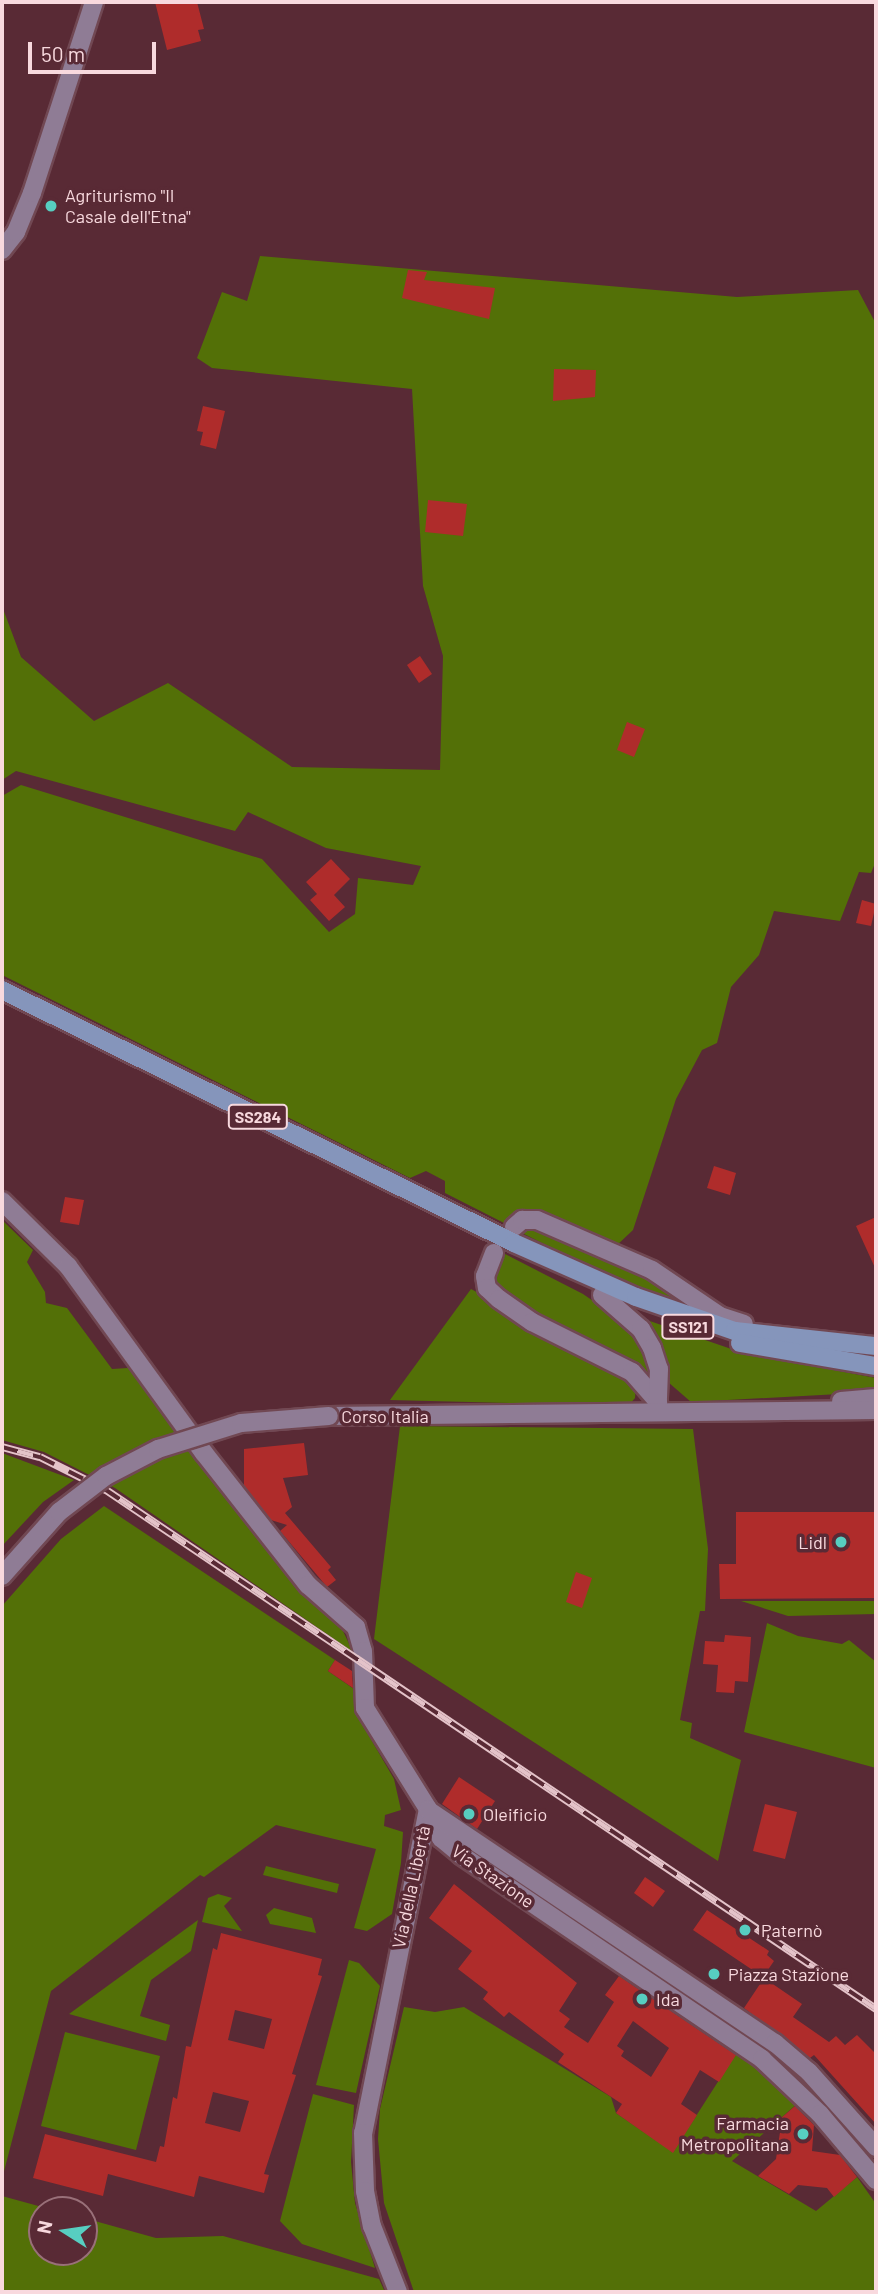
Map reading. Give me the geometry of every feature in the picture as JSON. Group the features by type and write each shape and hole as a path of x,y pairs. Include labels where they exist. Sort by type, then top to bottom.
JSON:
{"main road":[{"name":"SS284","path":"2,990 514,1235"},
{"name":"SS121","path":"514,1235 602,1294 719,1338 876,1366"},
{"name":"SS121","path":"514,1235 636,1297 714,1326 782,1340 876,1346"}],"street":[{"path":"2,250 24,214 94,2"},
{"name":"Via della Libertà","path":"2,1202 68,1266 308,1585 356,1627 363,1651 365,1708 428,1809 363,2133 365,2191 372,2226 398,2292"},
{"path":"514,1235 522,1220 537,1220 652,1270 735,1322 876,1340"},
{"path":"494,1253 485,1276 487,1288 532,1322 632,1372 658,1409"},
{"path":"602,1294 641,1329 652,1348 659,1369 658,1409"},
{"path":"732,1414 876,1398"},
{"name":"Corso Italia","path":"2,1576 38,1532 82,1493 158,1449 241,1423 329,1416 658,1409 732,1414 820,1412"},
{"path":"820,1412 876,1410"},
{"path":"820,1412 876,1418"},
{"name":"Via Stazione","path":"428,1809 775,2043 809,2072 876,2147"},
{"name":"Via Stazione","path":"428,1809 441,1838 461,1855 762,2059 796,2088 876,2180"}],"green space":[{"path":"260,256 737,297 858,290 876,324 876,861 871,873 859,872 840,921 774,911 759,955 731,987 717,1043 702,1050 676,1099 633,1230 615,1247 536,1210 526,1209 506,1224 445,1193 445,1181 426,1171 410,1178 2,975 2,796 21,785 262,859 329,932 355,914 358,878 413,885 421,866 326,848 248,812 235,831 16,771 2,780 2,606 21,657 94,721 168,683 292,767 440,770 443,656 423,586 412,389 212,368 197,358 222,292 247,301"},
{"path":"2,1220 33,1250 27,1262 45,1292 46,1303 67,1308 112,1369 128,1368 300,1589 343,1631 353,1652 115,1488 44,1452 2,1440"},
{"path":"532,1225 652,1277 700,1310 626,1285 518,1231"},
{"path":"501,1252 583,1294 625,1323 640,1336 650,1376 542,1321 497,1289 490,1279"},
{"path":"471,1289 614,1366 636,1385 635,1398 630,1404 584,1405 390,1400"},
{"path":"641,1318 743,1353 876,1378 876,1392 691,1402 668,1382 664,1362"},
{"path":"400,1426 693,1429 708,1549 705,1611 700,1611 680,1720 692,1723 690,1738 741,1760 718,1861 374,1639"},
{"path":"2,1453 74,1480 43,1502 2,1546"},
{"path":"104,1506 335,1660 328,1671 354,1689 361,1722 394,1779 401,1810 385,1815 384,1826 403,1832 401,1863 392,1914 367,1931 354,1928 376,1849 276,1825 204,1877 200,1875 51,1991 2,2179 2,1606 61,1539"},
{"path":"741,1601 876,1601 876,1614 788,1616"},
{"path":"767,1623 798,1636 842,1644 849,1640 876,1662 876,1768 744,1732"},
{"path":"266,1866 339,1884 337,1893 263,1875"},
{"path":"218,1894 232,1898 224,1906 242,1931 202,1922 208,1898"},
{"path":"274,1908 312,1918 316,1933 270,1924 266,1915"},
{"path":"198,1920 191,1951 151,1980 140,2016 170,2025 166,2041 69,2014"},
{"path":"349,1960 359,1963 380,1986 356,2093 316,2085"},
{"path":"404,2007 435,2012 464,2007 611,2097 616,2113 673,2152 737,2052 798,2103 732,2161 816,2211 857,2177 876,2204 876,2292 414,2292 384,2203 378,2139 380,2109"},
{"path":"65,2032 160,2056 136,2150 41,2126"},
{"path":"313,2094 354,2105 351,2162 355,2203 375,2268 302,2244 280,2221"},
{"path":"2,2196 28,2203 28,2266 98,2266 98,2222 156,2238 223,2236 379,2279 385,2292 2,2292"}],"building":[{"path":"155,2 197,2 204,29 198,30 201,41 167,50"},
{"path":"408,270 427,272 424,280 495,288 489,319 402,298"},
{"path":"554,369 596,370 595,397 553,401"},
{"path":"203,406 225,411 216,449 200,445 203,432 197,431"},
{"path":"428,500 467,504 463,536 425,532"},
{"path":"420,656 432,674 419,683 407,665"},
{"path":"627,722 645,729 634,757 617,750"},
{"path":"331,859 350,879 334,895 345,907 329,921 310,900 317,894 306,882"},
{"path":"862,900 876,904 871,926 856,923"},
{"path":"714,1166 736,1173 730,1195 707,1188"},
{"path":"65,1197 84,1200 79,1225 60,1222"},
{"path":"876,1217 876,1270 856,1226"},
{"path":"304,1443 308,1475 283,1478 292,1507 285,1513 331,1567 328,1570 336,1580 327,1587 280,1531 287,1525 271,1520 244,1486 244,1449"},
{"path":"736,1512 876,1512 876,1598 720,1599 719,1564 736,1564"},
{"path":"576,1572 592,1578 582,1608 566,1602"},
{"path":"725,1635 751,1637 748,1682 735,1681 734,1693 716,1692 718,1665 703,1664 705,1641 724,1642"},
{"path":"335,1660 352,1671 353,1688 328,1671"},
{"name":"Oleificio","path":"459,1777 495,1801 477,1829 442,1804"},
{"path":"765,1804 797,1812 785,1859 753,1851"},
{"path":"645,1877 665,1891 653,1907 634,1893"},
{"path":"454,1884 577,1983 559,2011 570,2019 564,2027 588,2043 614,2002 605,1995 619,1976 736,2055 719,2082 700,2070 681,2104 697,2115 673,2153 616,2113 622,2104 558,2062 564,2054 509,2012 504,2017 483,1999 488,1992 458,1969 472,1951 429,1918","holes":["633,2021 669,2048 651,2077 621,2056 624,2051 617,2046"]},
{"path":"707,1910 769,1951 767,1955 774,1961 763,1977 693,1930"},
{"path":"221,1933 322,1959 318,1975 322,1976 292,2074 296,2075 264,2174 269,2175 264,2193 199,2176 194,2197 108,2174 103,2196 33,2178 45,2134 156,2162 160,2146 164,2147 173,2097 177,2099 186,2046 191,2047 213,1948 217,1950","holes":["235,2010 272,2019 264,2049 228,2040","213,2092 249,2101 240,2132 205,2123"]},
{"path":"764,1978 802,2004 793,2017 829,2042 836,2036 845,2045 857,2035 876,2054 876,2124 814,2055 810,2058 744,2008"},
{"path":"795,2106 814,2125 812,2151 840,2155 857,2177 834,2197 827,2188 798,2185 789,2194 758,2176 776,2159 780,2132 773,2125"}],"railway":[{"path":"2,1447 40,1457 106,1490 876,2009"}],"place":[{"name":"Agriturismo \"Il Casale dell'Etna\"","path":"51,206"},
{"name":"Lidl","path":"841,1542"},
{"name":"Oleificio","path":"469,1814"},
{"name":"Paternò","path":"745,1930"},
{"name":"Piazza Stazione","path":"714,1974"},
{"name":"Ida","path":"642,1999"},
{"name":"Farmacia Metropolitana","path":"803,2134"}]}
